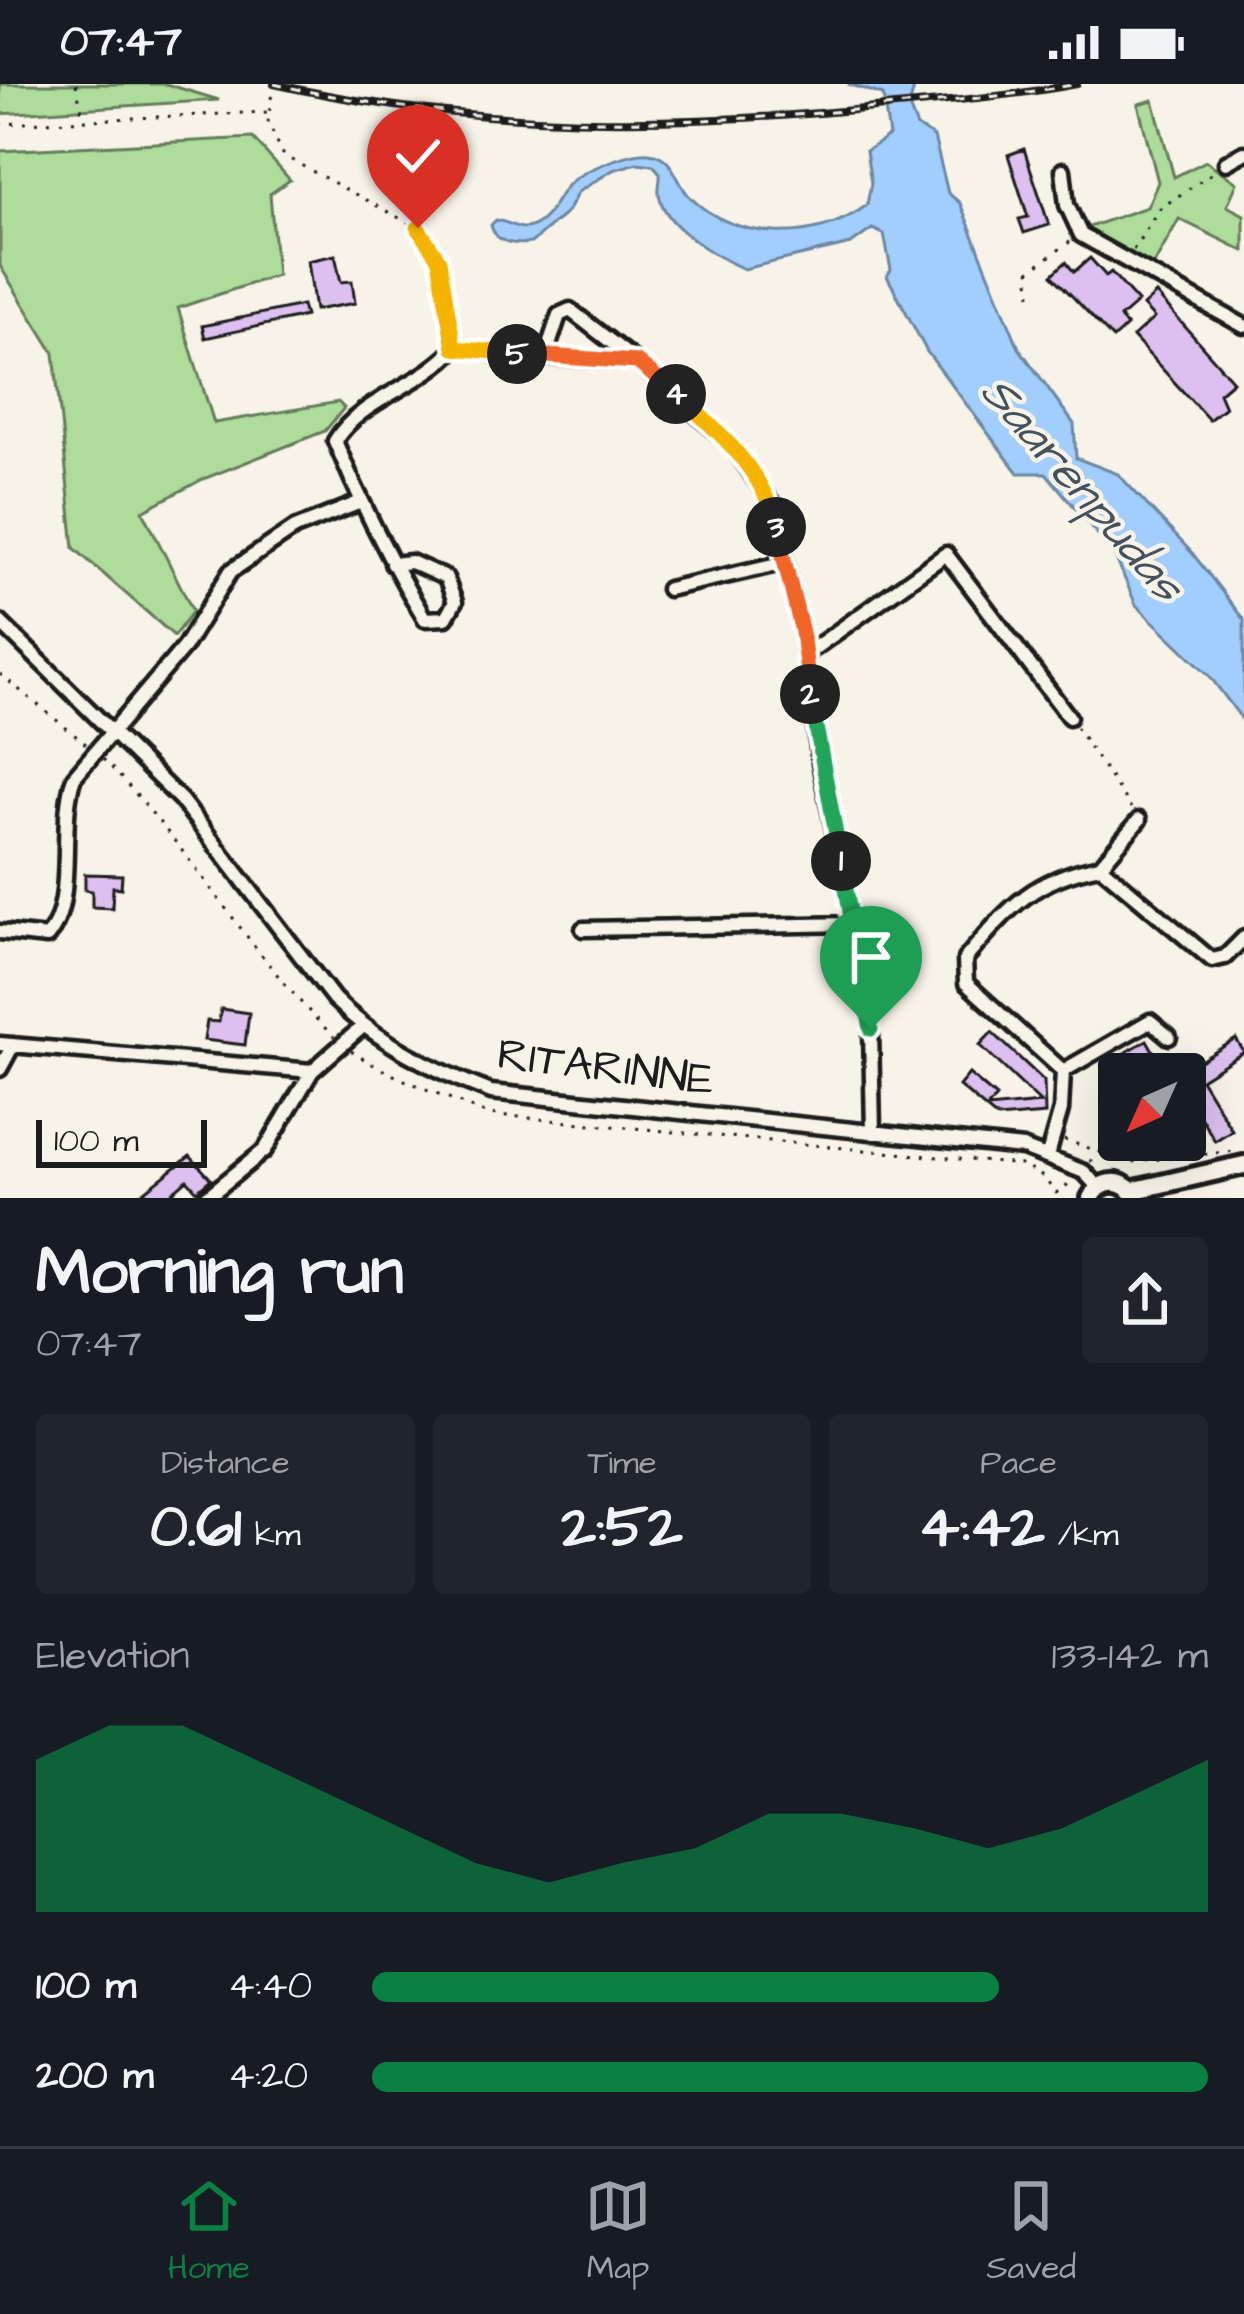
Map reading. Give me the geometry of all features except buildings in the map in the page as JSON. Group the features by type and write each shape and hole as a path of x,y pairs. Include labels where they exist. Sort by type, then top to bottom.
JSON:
{"main road":[{"path":"1094,1192 1119,1183 1133,1194 1244,1165"}],"street":[{"path":"1226,163 1244,153"},
{"path":"1063,170 1067,205 1082,235 1244,326"},
{"path":"637,362 545,357 560,315 570,310 637,362 732,446 771,502 805,655 820,763 871,1029 873,1133"},
{"path":"392,564 411,562 446,578 455,602 446,618 425,619 392,564 335,441 345,425 436,370 454,348"},
{"path":"0,932 46,937 61,921 66,799 74,777 184,647 231,571 295,528 361,502"},
{"path":"805,655 946,554 1069,717"},
{"path":"668,589 782,563"},
{"name":"RITARINNE","path":"0,622 182,800 305,962 362,1027 446,1075 491,1092 1023,1148 1084,1172 1094,1192"},
{"path":"1063,1071 966,983 964,959 1034,887 1066,873 1100,866 1139,820"},
{"path":"1100,866 1212,960 1225,957 1244,938"},
{"path":"583,929 854,925"},
{"path":"1063,1071 1150,1021 1169,1036"},
{"path":"206,1198 265,1150 312,1071 362,1027"},
{"path":"0,1069 7,1044 312,1071"},
{"path":"1048,1155 1063,1071"}],"path":[{"path":"76,84 84,120"},
{"path":"273,84 267,112 272,137 284,156 418,228 439,260 454,348 545,357"},
{"path":"0,124 267,112"},
{"path":"1128,261 1159,208 1226,163"},
{"path":"1030,295 1028,272 1082,235"},
{"path":"0,674 95,752 146,802 281,980 342,1045 392,1078 436,1090 487,1114 1022,1165 1043,1177 1056,1196 1084,1172 1096,1152"},
{"path":"1069,717 1139,820"},
{"path":"281,980 305,962"},
{"path":"379,1082 392,1078"},
{"path":"1055,1136 1096,1152 1156,1162 1244,1150"}],"green space":[{"path":"0,84 166,84 219,100 0,114"},
{"path":"1153,100 1174,177 1206,161 1237,183 1227,206 1244,215 1244,251 1179,219 1153,266 1086,228 1147,207 1158,182 1138,104"},
{"path":"253,138 290,180 270,194 277,275 178,308 214,423 338,402 344,408 325,431 203,479 143,511 193,611 174,636 74,548 54,353 0,266 0,151"}],"water":[{"name":"Saarenpudas","path":"848,84 915,84 909,107 917,127 934,137 948,193 960,203 1019,348 1074,424 1076,458 1118,474 1193,554 1244,620 1244,722 1209,675 1136,605 1114,554 1046,473 1018,473 927,352 887,276 891,270 884,234 872,229 851,244 744,269 680,228 662,205 660,173 653,165 637,163 613,170 578,192 567,212 531,243 506,242 493,231 496,220 522,228 537,224 572,181 640,153 664,159 690,197 729,223 777,232 801,231 847,217 867,205 871,183 866,151 889,136 883,95"}],"railway":[{"path":"274,84 426,110 579,121 808,114 1077,84"}],"route":[{"path":"418,228 439,260 454,348 637,362 732,446 771,502 802,632 820,763 871,1029"}]}
